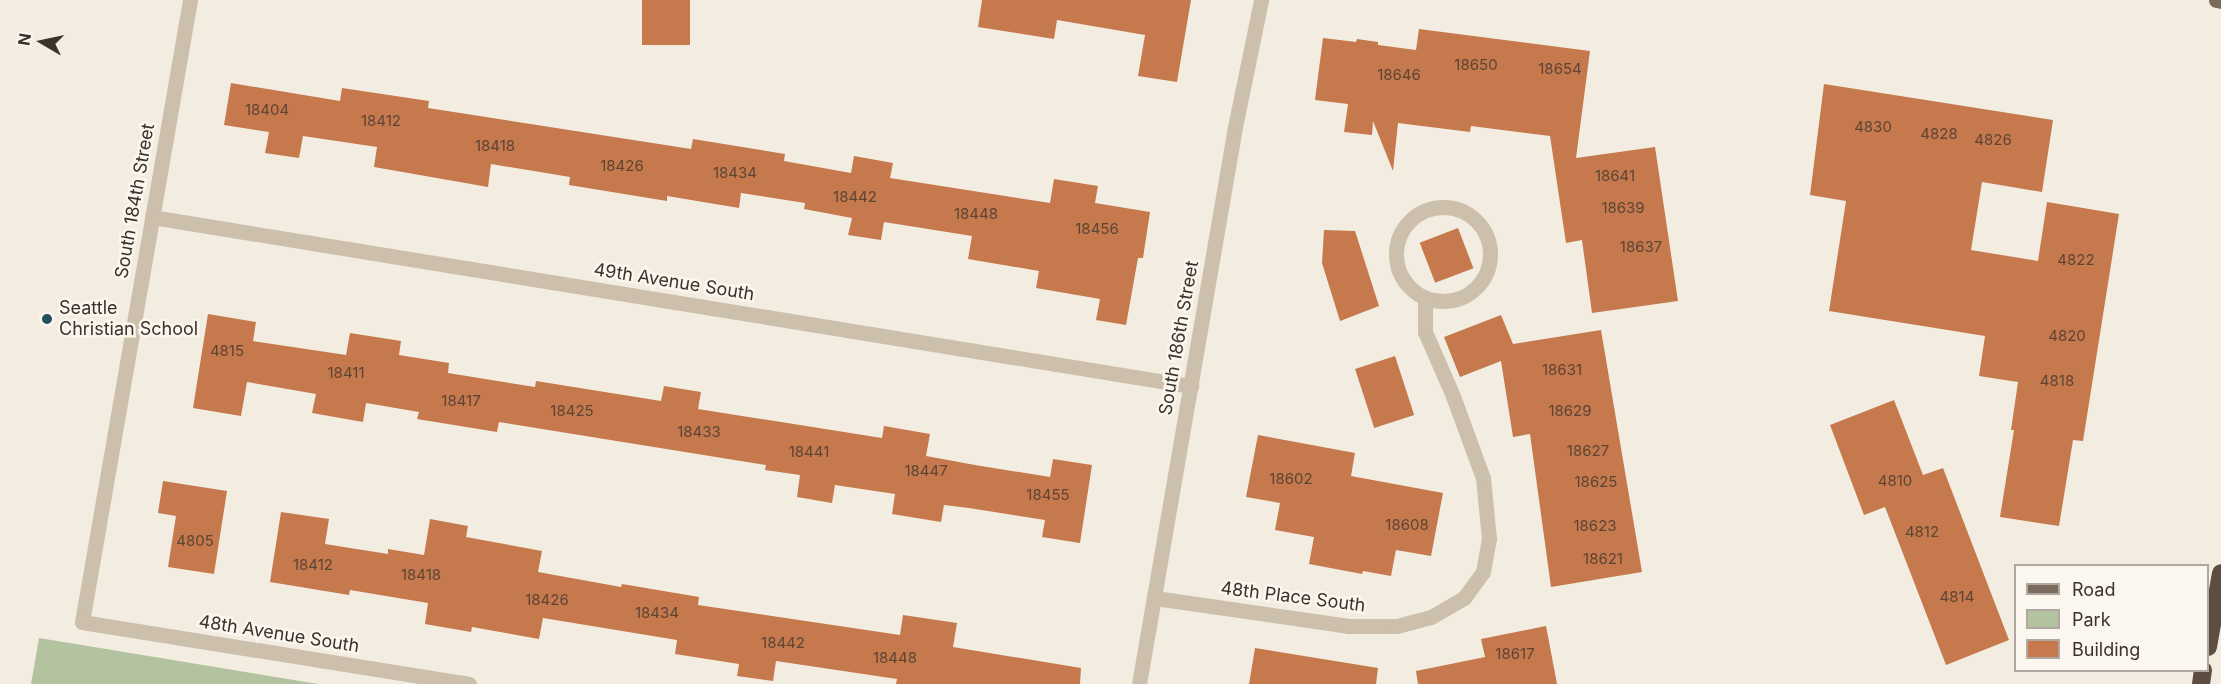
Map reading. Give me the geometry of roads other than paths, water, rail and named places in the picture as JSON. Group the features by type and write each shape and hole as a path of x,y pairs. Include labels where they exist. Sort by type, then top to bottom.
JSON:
{"highway":[{"path":"2209,641 2221,573"}],"main road":[{"path":"2216,0 2221,1"}],"street":[{"name":"South 184th Street","path":"82,622 190,0"},
{"name":"South 186th Street","path":"1139,684 1235,127 1261,0"},
{"path":"1443,207 1461,210 1477,221 1487,236 1491,254 1487,272 1477,288 1461,298 1443,302 1425,298 1410,288 1400,273 1396,255 1400,237 1410,221 1425,211 1443,207"},
{"name":"49th Avenue South","path":"152,217 1191,386"},
{"name":"48th Place South","path":"1155,598 1349,626 1397,626 1431,618 1464,598 1483,572 1489,539 1483,478 1453,396 1425,332 1425,298"},
{"name":"48th Avenue South","path":"82,622 469,684"}],"place":[{"name":"Seattle Christian School","path":"47,319"}]}
